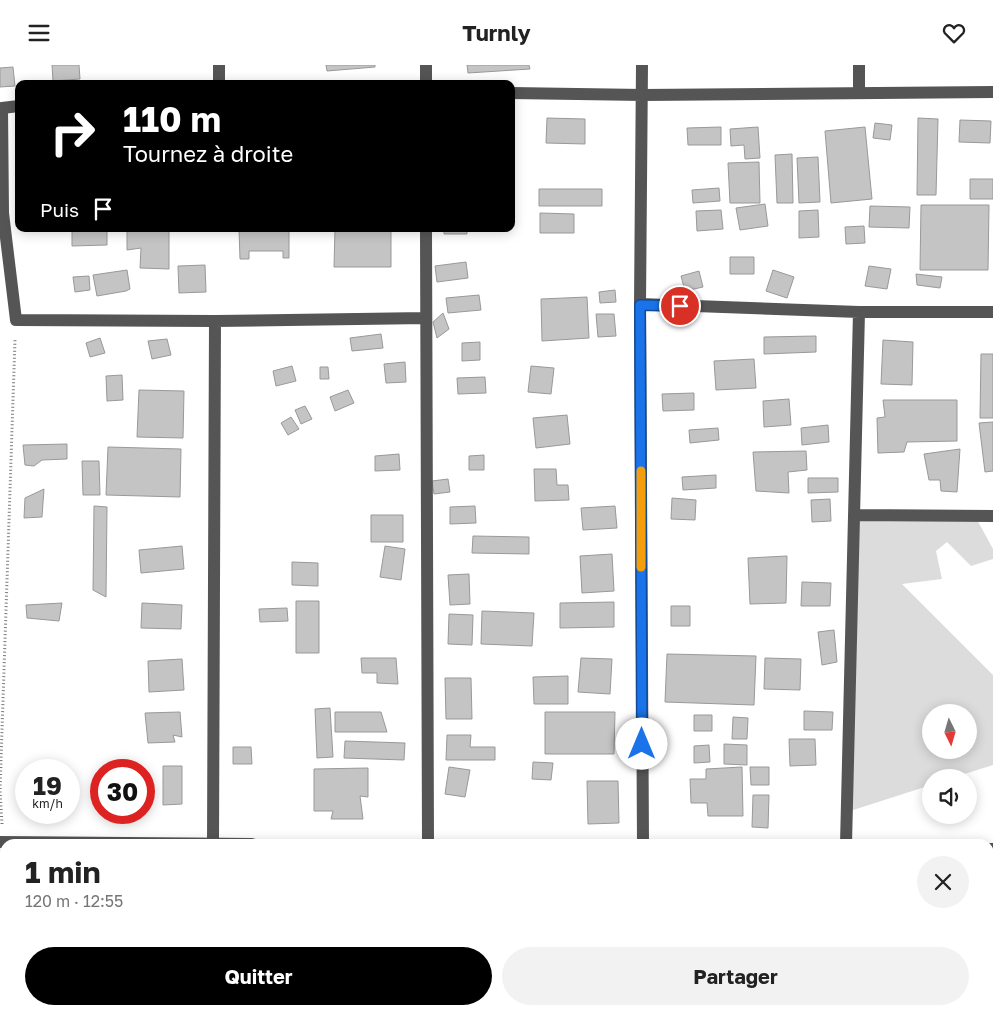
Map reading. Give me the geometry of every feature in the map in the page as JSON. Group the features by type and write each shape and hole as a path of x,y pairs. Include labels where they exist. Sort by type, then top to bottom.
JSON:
{"street":[{"path":"219,65 219,80"},
{"path":"426,65 426,80"},
{"path":"642,65 640,305 643,839"},
{"path":"859,65 859,93"},
{"path":"515,93 643,95 993,92"},
{"path":"15,107 2,108 3,213 16,320 215,321 426,318"},
{"path":"426,232 428,839"},
{"path":"640,305 859,312 993,312"},
{"path":"846,839 859,312"},
{"path":"213,839 215,321"},
{"path":"854,515 993,516"}],"path":[{"path":"1,839 0,791 16,320"}],"shaded area":[{"path":"854,515 975,516 993,549 993,559 971,566 947,542 936,551 942,579 902,584 993,675 993,765 977,770 922,769 922,788 847,812"}],"building":[{"path":"52,65 79,65 80,79 53,80"},
{"path":"326,65 375,65 375,67 327,71"},
{"path":"467,65 529,65 530,69 468,73"},
{"path":"13,67 15,86 0,87 0,68"},
{"path":"547,118 585,119 585,144 546,143"},
{"path":"918,118 938,119 936,195 917,195"},
{"path":"960,120 991,121 990,143 959,142"},
{"path":"875,123 892,125 890,140 873,138"},
{"path":"721,127 721,145 688,145 687,128"},
{"path":"758,127 760,158 745,159 744,145 731,146 730,129"},
{"path":"865,127 872,199 831,203 825,131"},
{"path":"792,154 793,203 777,203 775,155"},
{"path":"818,157 820,202 799,203 797,158"},
{"path":"759,162 760,203 730,203 728,163"},
{"path":"970,179 993,179 993,199 970,199"},
{"path":"719,188 720,201 693,203 692,190"},
{"path":"539,189 602,189 602,206 539,206"},
{"path":"765,204 768,226 740,230 736,208"},
{"path":"921,205 989,205 988,270 920,270"},
{"path":"870,206 910,207 909,228 869,227"},
{"path":"721,210 723,229 697,231 696,211"},
{"path":"818,210 819,237 799,238 799,211"},
{"path":"540,213 574,214 574,233 540,233"},
{"path":"864,226 865,243 846,244 845,227"},
{"path":"72,232 107,232 107,245 72,246"},
{"path":"127,232 169,232 169,269 140,268 141,248 127,250"},
{"path":"239,232 289,232 289,258 283,258 283,251 249,251 249,259 240,259"},
{"path":"335,232 391,232 391,267 334,267"},
{"path":"444,232 467,232 467,234 444,234"},
{"path":"730,257 754,257 754,274 730,274"},
{"path":"466,262 468,278 437,282 435,266"},
{"path":"205,265 206,292 179,293 178,266"},
{"path":"869,266 891,269 887,289 865,286"},
{"path":"127,270 130,289 97,296 93,275"},
{"path":"773,270 794,277 787,298 766,291"},
{"path":"699,271 703,287 685,291 681,276"},
{"path":"916,274 942,277 940,288 917,285"},
{"path":"89,276 90,290 75,292 73,277"},
{"path":"615,290 616,302 600,303 599,292"},
{"path":"479,295 481,310 448,313 446,298"},
{"path":"587,297 589,338 542,341 541,299"},
{"path":"443,313 449,329 437,338 433,322"},
{"path":"596,314 614,314 616,336 598,337"},
{"path":"381,334 383,348 352,351 350,338"},
{"path":"816,336 816,352 764,354 764,337"},
{"path":"100,338 105,353 90,357 86,343"},
{"path":"167,339 171,355 152,359 148,341"},
{"path":"883,340 913,342 912,385 881,384"},
{"path":"480,342 480,360 462,361 462,343"},
{"path":"981,354 993,354 993,418 980,418"},
{"path":"754,359 756,388 716,390 714,361"},
{"path":"405,362 406,382 386,383 384,364"},
{"path":"292,366 296,381 276,386 273,371"},
{"path":"531,366 554,368 551,394 528,392"},
{"path":"320,367 328,367 329,379 320,379"},
{"path":"122,375 123,400 107,401 106,376"},
{"path":"485,377 486,393 458,394 457,378"},
{"path":"139,390 184,391 183,438 137,437"},
{"path":"348,390 354,403 335,411 330,397"},
{"path":"694,393 694,410 663,411 662,394"},
{"path":"789,399 791,425 764,427 763,401"},
{"path":"883,400 957,400 957,441 907,442 904,452 878,453 877,418 885,417"},
{"path":"305,406 312,419 301,424 295,410"},
{"path":"567,415 570,444 536,448 533,418"},
{"path":"291,417 299,429 288,435 281,423"},
{"path":"993,422 993,471 985,472 979,423"},
{"path":"828,425 829,442 802,445 801,428"},
{"path":"718,428 719,440 690,443 689,430"},
{"path":"67,444 67,459 42,460 34,466 25,465 23,445"},
{"path":"108,447 181,449 180,497 106,495"},
{"path":"960,449 957,492 941,491 940,480 929,480 924,454"},
{"path":"806,451 807,470 788,472 789,493 756,491 753,452"},
{"path":"399,454 400,470 375,471 375,456"},
{"path":"484,455 484,470 469,470 469,456"},
{"path":"82,461 99,461 100,495 83,495"},
{"path":"534,469 556,469 557,485 568,485 569,500 535,501"},
{"path":"716,475 716,488 683,490 682,477"},
{"path":"808,478 838,478 838,492 808,493"},
{"path":"448,479 450,492 434,494 432,481"},
{"path":"44,489 42,517 24,518 25,498"},
{"path":"672,498 696,500 695,520 671,519"},
{"path":"830,499 831,521 812,522 811,500"},
{"path":"94,506 107,507 106,597 93,590"},
{"path":"475,506 476,523 450,524 450,507"},
{"path":"615,506 617,528 583,530 581,508"},
{"path":"371,515 403,515 403,542 371,542"},
{"path":"473,536 529,537 529,554 472,553"},
{"path":"182,546 184,569 141,573 139,550"},
{"path":"385,546 405,549 401,580 380,577"},
{"path":"612,554 614,591 582,593 580,556"},
{"path":"787,556 786,603 750,604 748,558"},
{"path":"292,562 318,563 318,586 292,585"},
{"path":"469,574 470,604 450,605 448,575"},
{"path":"802,582 831,583 830,606 801,606"},
{"path":"296,601 319,601 319,653 296,653"},
{"path":"614,602 614,627 560,628 560,603"},
{"path":"62,603 59,621 27,618 26,605"},
{"path":"142,603 182,605 181,629 141,628"},
{"path":"671,606 690,606 690,626 671,626"},
{"path":"287,608 288,621 260,622 259,609"},
{"path":"482,611 534,613 532,646 481,644"},
{"path":"449,614 473,615 472,645 448,644"},
{"path":"834,630 837,662 822,665 818,632"},
{"path":"667,654 756,656 754,705 665,702"},
{"path":"361,658 396,658 398,684 377,683 377,673 362,673"},
{"path":"581,658 612,659 610,694 578,692"},
{"path":"765,658 801,659 800,690 764,689"},
{"path":"182,659 184,690 149,692 148,661"},
{"path":"568,676 568,704 534,704 533,677"},
{"path":"445,678 471,678 472,719 446,719"},
{"path":"330,708 333,757 317,758 315,709"},
{"path":"804,711 833,712 832,730 804,730"},
{"path":"180,712 182,737 173,735 175,742 148,743 145,713"},
{"path":"335,712 381,712 387,732 335,732"},
{"path":"545,712 615,712 614,754 545,754"},
{"path":"694,715 712,715 712,731 694,731"},
{"path":"733,717 748,718 747,739 732,739"},
{"path":"447,735 471,735 470,747 495,747 495,760 446,760"},
{"path":"789,739 815,739 816,765 790,766"},
{"path":"345,741 405,743 404,760 344,758"},
{"path":"724,744 747,745 747,765 724,764"},
{"path":"709,745 710,762 694,763 694,746"},
{"path":"233,747 251,747 252,764 233,764"},
{"path":"533,762 553,763 551,780 532,779"},
{"path":"163,766 182,766 182,804 163,805"},
{"path":"449,767 470,770 465,797 445,794"},
{"path":"742,767 743,816 708,816 707,803 691,803 690,779 706,779 706,769"},
{"path":"750,767 769,767 769,785 751,785"},
{"path":"368,768 368,797 360,796 363,819 331,819 333,811 314,811 314,769"},
{"path":"587,781 618,781 619,823 588,824"},
{"path":"753,795 769,795 768,828 752,827"}],"slow traffic":[{"path":"641,471 641,567"}],"route":[{"path":"642,744 640,305 680,306"}]}
